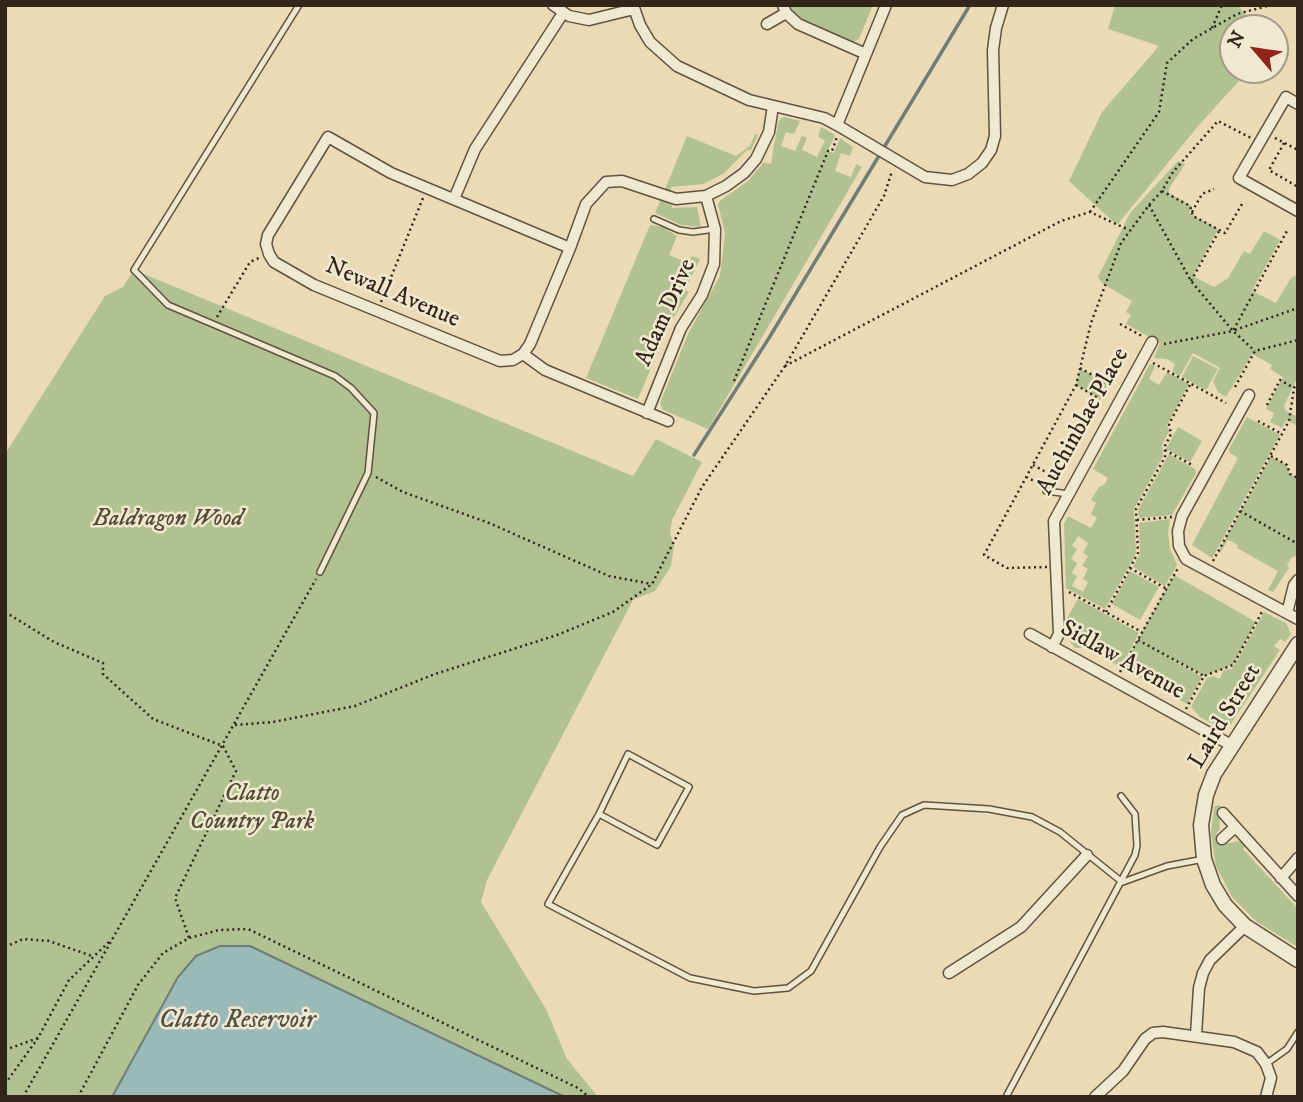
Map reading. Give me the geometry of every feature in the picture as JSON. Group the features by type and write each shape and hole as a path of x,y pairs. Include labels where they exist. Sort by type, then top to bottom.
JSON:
{"street":[{"path":"553,5 575,19 589,20 633,7 650,42 677,66 735,95 824,118 872,146 891,164 925,177 952,180 968,174 982,163 991,150 996,117 993,50 1003,5"},
{"path":"839,126 886,5"},
{"path":"767,24 785,9 798,24 866,54"},
{"path":"454,199 475,149 563,13"},
{"path":"1298,103 1286,97 1239,178 1298,211"},
{"path":"668,421 545,370 523,354 530,344 586,204 606,181 622,181 676,199 706,196 744,173 756,159 769,132 773,106"},
{"path":"269,254 266,244 268,235 328,137 372,163 427,189 570,248"},
{"name":"Adam Drive","path":"647,413 681,328 709,282 714,264 715,229 706,196"},
{"name":"Newall Avenue","path":"269,254 274,262 301,279 500,361 513,360 523,354"},
{"name":"Auchinblae Place","path":"1052,647 1059,634 1054,521 1152,342"},
{"path":"1249,395 1182,516 1178,531 1179,546 1186,559 1292,616 1294,585 1298,580"},
{"name":"Sidlaw Avenue","path":"1030,634 1231,745"},
{"name":"Laird Street","path":"1298,644 1214,774 1206,795 1202,825 1204,859 1219,895 1245,926 1298,960"},
{"path":"1223,813 1298,896"},
{"path":"1222,839 1235,827"},
{"path":"949,972 1021,928 1087,855"},
{"path":"1281,878 1298,858"},
{"path":"1196,1035 1199,988 1203,973 1220,949 1245,926"},
{"path":"1095,1097 1111,1084 1145,1039 1153,1033 1173,1032 1246,1046 1257,1052 1266,1064 1271,1078 1266,1097"}],"lane":[{"path":"299,5 134,270 168,305 335,376 351,388 374,413 368,473 320,572"},
{"name":"Adam Drive","path":"654,219 679,230 693,232 715,229"},
{"path":"1046,491 1069,494"},
{"path":"599,814 657,845 689,787 628,754 599,814 548,904 690,978 754,991 788,988 811,971 880,847 902,815 924,805 989,809 1032,817 1060,832 1122,882"},
{"path":"1006,1097 1135,855 1135,814 1121,796"},
{"path":"1122,882 1167,866 1204,859"},
{"path":"1266,1064 1279,1057 1298,1032"}],"path":[{"path":"1212,29 1222,5"},
{"path":"785,366 1061,220 1090,212 1159,112 1167,62 1193,39 1237,14 1270,5"},
{"path":"1057,567 1007,568 984,555 1076,385 1091,323 1121,243 1162,191 1173,172 1217,121 1260,144"},
{"path":"734,381 828,151 832,151 839,126"},
{"path":"1266,133 1298,150"},
{"path":"1284,143 1269,170 1298,187"},
{"path":"891,164 902,175"},
{"path":"235,725 273,722 355,706 435,674 557,635 613,612 652,584 702,487 785,366 884,196 891,164"},
{"path":"377,311 427,189"},
{"path":"1192,212 1202,194 1214,189"},
{"path":"1162,191 1190,206 1193,216 1225,233 1242,204"},
{"path":"1149,205 1191,281 1233,331 1255,351"},
{"path":"1090,212 1130,231"},
{"path":"1233,331 1287,229"},
{"path":"1191,281 1219,231"},
{"path":"213,323 250,262 269,254"},
{"path":"1120,324 1159,345 1233,331 1298,308"},
{"path":"1234,387 1255,351 1298,340"},
{"path":"1144,358 1226,403"},
{"path":"1080,368 1108,384"},
{"path":"1267,405 1280,380 1294,388"},
{"path":"1207,570 1289,421 1294,388 1298,382"},
{"path":"1105,612 1138,553 1136,509 1165,457 1171,434 1169,424 1191,383"},
{"path":"1076,385 1100,399"},
{"path":"1258,421 1282,433"},
{"path":"1165,450 1192,465"},
{"path":"1271,456 1287,465 1290,474 1298,478"},
{"path":"1033,464 1057,478"},
{"path":"368,473 403,492 489,523 609,576 652,584"},
{"path":"1026,477 1046,488 1046,491"},
{"path":"1240,511 1298,544"},
{"path":"1137,520 1182,516"},
{"path":"1115,681 1179,566 1186,559"},
{"path":"1130,568 1167,589"},
{"path":"23,1097 320,572"},
{"path":"1057,585 1142,632"},
{"path":"1181,718 1204,676 1233,665 1267,603"},
{"path":"5,612 54,642 103,663 103,674 153,719 223,746 236,771 175,898 189,938"},
{"path":"1138,640 1204,676"},
{"path":"78,1097 138,985 163,953 189,938 219,930 248,929 578,1088 589,1097"},
{"path":"5,1084 38,1038 69,979 113,938"},
{"path":"5,947 23,939 49,940 94,956"},
{"path":"5,1050 38,1038"}],"green space":[{"path":"788,5 873,5 859,39 853,42 800,21"},
{"path":"1115,5 1238,5 1245,14 1219,14 1219,84 1236,84 1117,225 1069,181 1102,112 1159,46 1108,29"},
{"path":"785,117 800,121 794,134 786,132 781,146 795,151 802,136 807,138 802,150 817,157 825,140 818,137 821,127 835,135 828,151 834,153 840,138 853,147 850,156 841,153 835,171 851,177 856,164 862,167 708,429 663,410 660,403 688,334 720,276 725,234 718,204 748,181 764,162 771,164 778,123"},
{"path":"755,134 758,135 751,150 747,150 723,174 703,184 671,187 672,208 697,207 701,227 681,225 655,213 687,136 736,156 750,146"},
{"path":"1178,161 1185,164 1169,193 1192,206 1189,213 1218,229 1193,276 1214,287 1228,278 1244,251 1250,254 1264,231 1280,240 1252,291 1276,303 1291,278 1298,274 1298,376 1284,406 1286,411 1298,417 1298,426 1286,420 1282,428 1270,422 1274,413 1266,409 1283,377 1270,369 1272,365 1252,354 1226,397 1218,392 1213,381 1220,368 1193,353 1180,376 1172,372 1175,364 1167,359 1154,358 1160,343 1126,324 1131,315 1126,312 1132,301 1103,284 1098,277 1130,213"},
{"path":"650,225 663,227 677,236 669,255 689,263 692,256 700,259 685,290 689,292 669,325 638,399 586,378"},
{"name":"Clatto Country Park","path":"134,270 633,476 656,439 702,462 672,520 670,534 674,545 671,566 655,591 633,600 487,880 481,902 546,1009 567,1059 598,1097 5,1097 5,454 105,296 123,287"},
{"path":"1193,356 1218,369 1206,390 1182,377"},
{"path":"1150,364 1155,366 1149,379 1159,385 1167,372 1189,384 1167,425 1169,431 1162,445 1163,456 1134,509 1136,554 1105,609 1066,588 1064,524 1068,516 1091,528 1097,518 1091,514 1096,503 1091,500 1108,478 1093,469","holes":["1078,536 1088,543 1083,553 1088,556 1082,566 1088,569 1083,579 1088,582 1083,592 1072,586 1077,576 1072,573 1077,563 1071,559 1077,549 1072,546"]},
{"path":"1080,368 1108,384 1100,399 1076,385"},
{"path":"1247,417 1280,435 1212,558 1192,545 1238,458 1230,453 1229,449"},
{"path":"1178,427 1202,441 1190,462 1166,449"},
{"path":"1169,454 1195,469 1196,473 1172,515 1139,518 1138,510"},
{"path":"1271,456 1287,465 1290,474 1298,478 1298,556 1292,557 1287,565 1289,568 1273,592 1268,590 1278,571 1228,540 1220,553 1218,552"},
{"path":"1170,519 1170,548 1177,565 1165,586 1133,567 1140,554 1139,523"},
{"path":"1130,571 1159,587 1140,620 1112,604"},
{"path":"1174,575 1256,622 1233,665 1204,676 1161,653 1202,677 1187,704 1122,668"},
{"path":"1078,599 1139,633 1121,667 1086,648 1075,648 1070,642 1067,618"},
{"path":"1264,612 1286,623 1291,634 1285,642 1280,639 1274,646 1280,650 1231,724 1225,727 1217,726 1200,717 1191,707 1207,678 1214,676 1219,679 1224,670 1232,669"},
{"path":"1218,805 1225,808 1219,814 1220,829 1216,834 1224,844 1239,841 1246,846 1243,849 1298,909 1298,947 1257,922 1232,897 1216,866 1211,834 1214,807"}],"water":[{"name":"Clatto Reservoir","path":"220,946 250,946 565,1097 112,1097 178,977 196,956"}],"waterway":[{"path":"694,455 769,338 970,5"}],"park label":[{"name":"Baldragon Wood","path":"168,520"}]}
